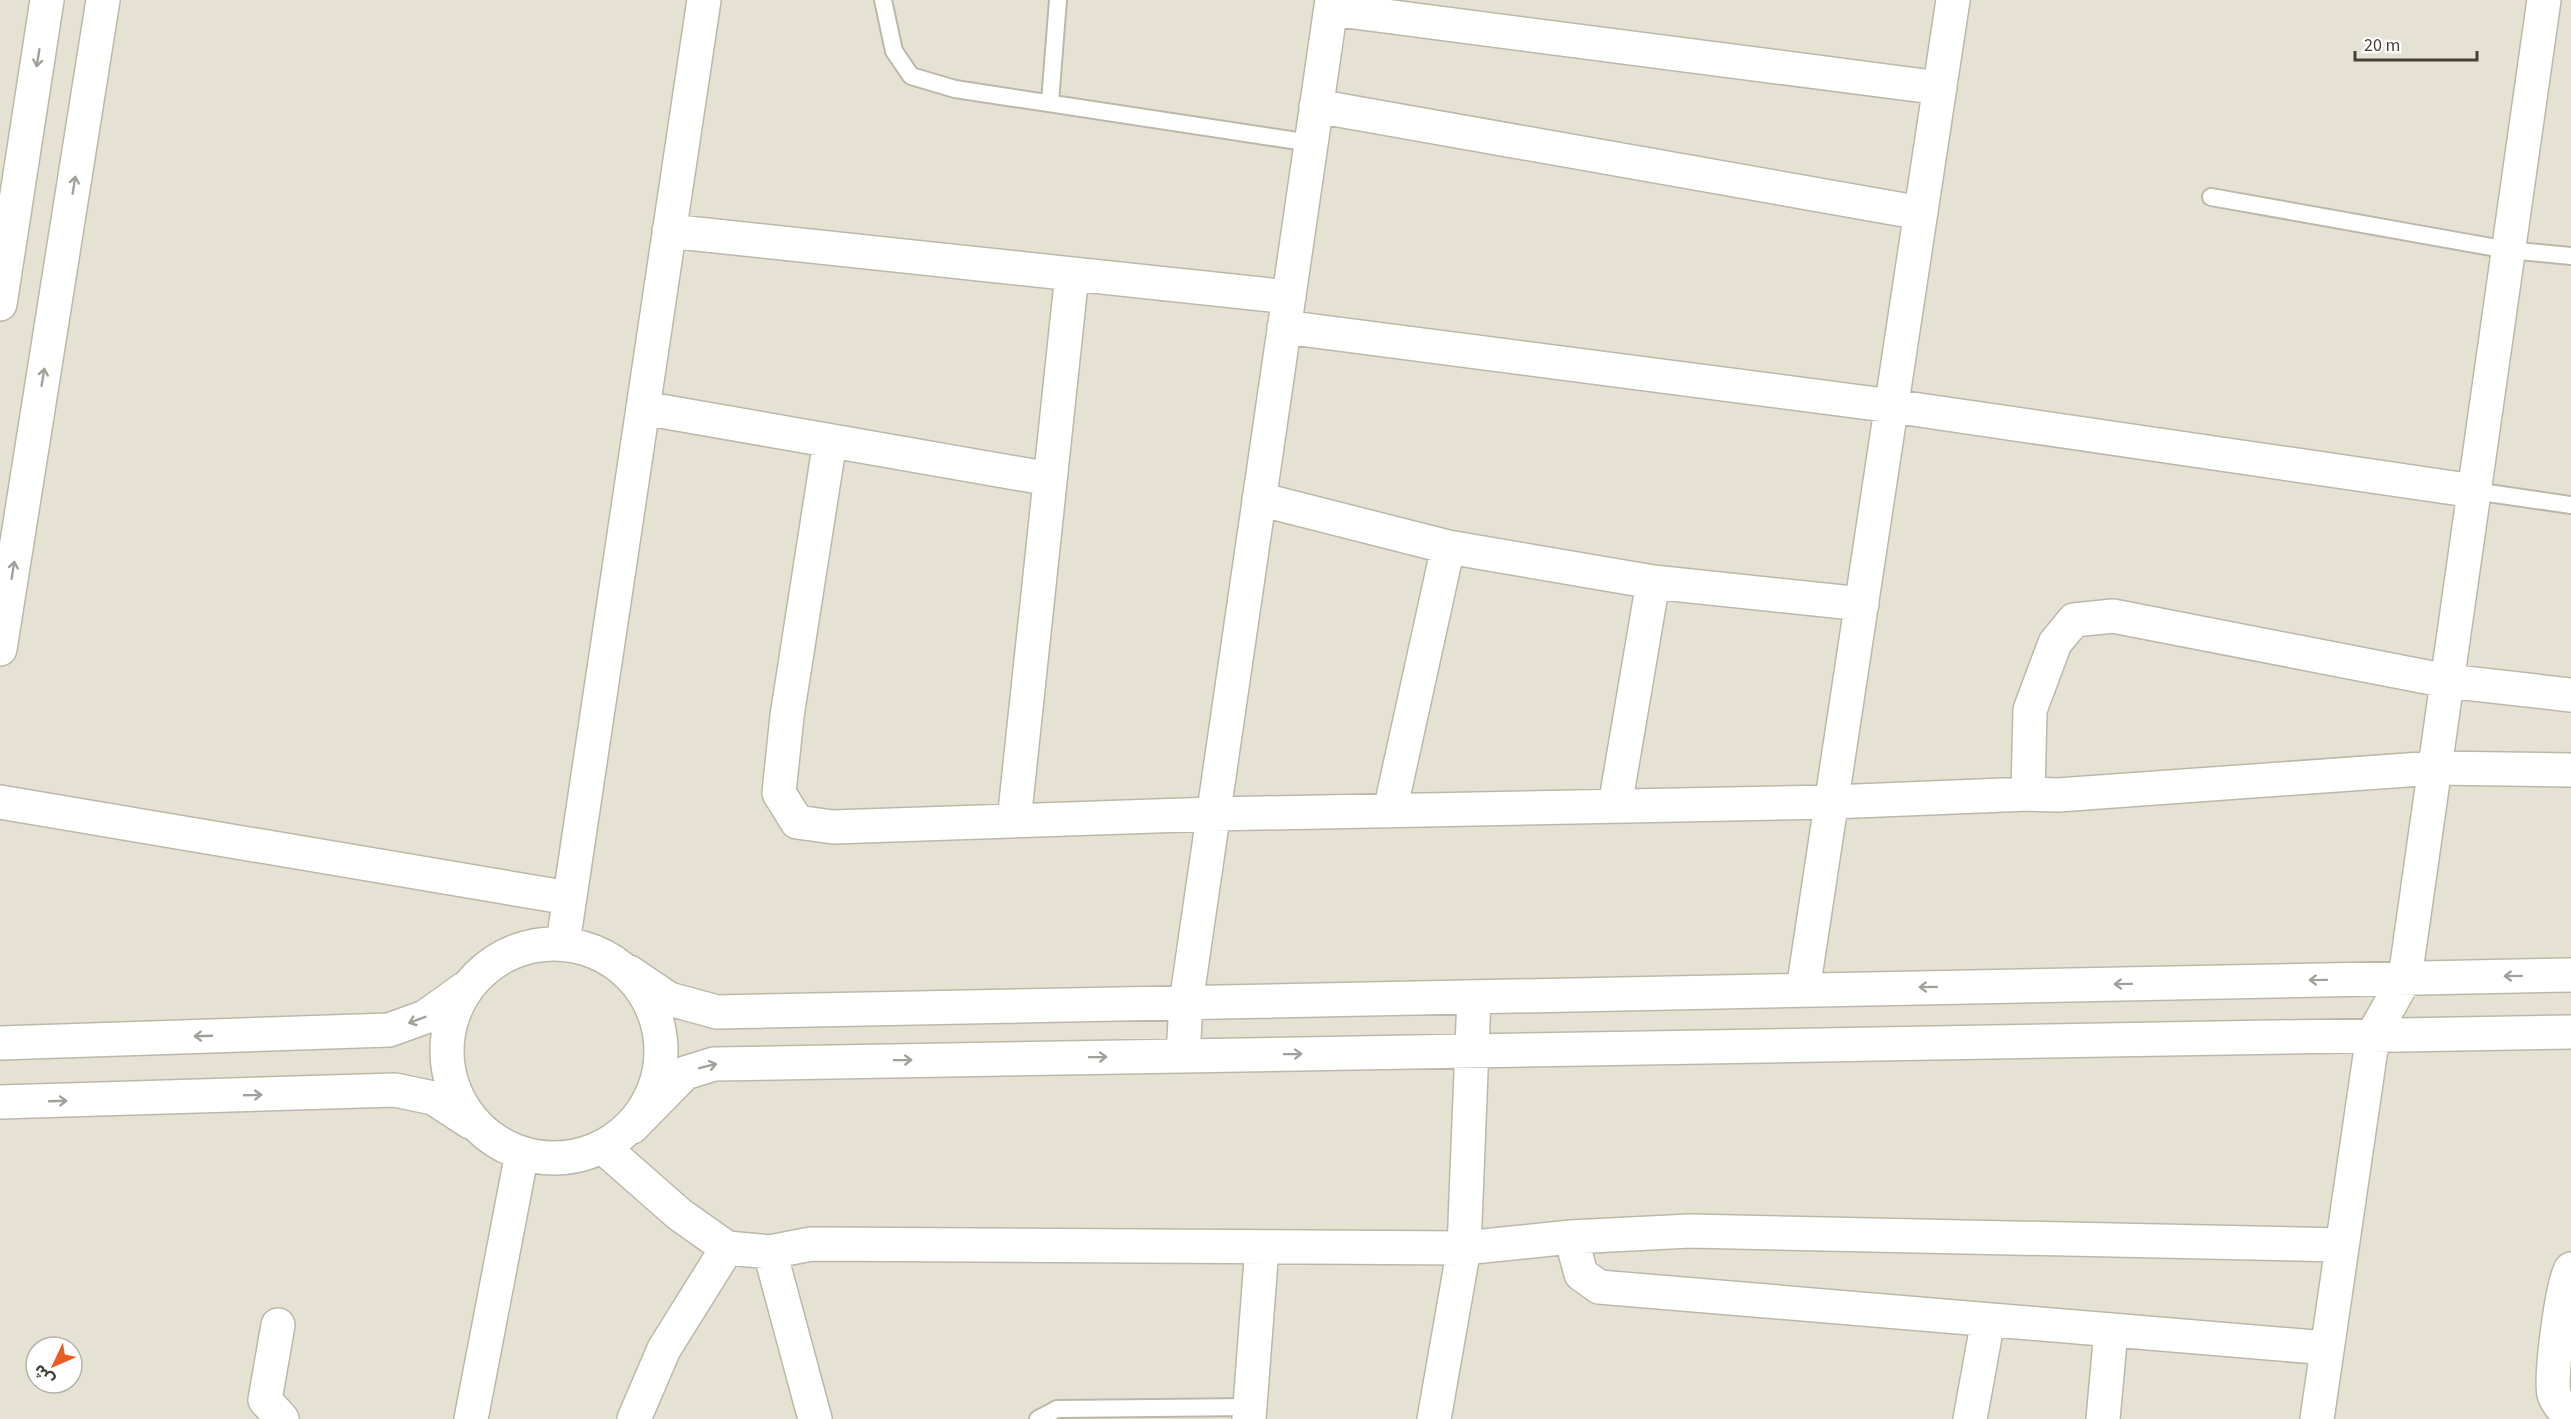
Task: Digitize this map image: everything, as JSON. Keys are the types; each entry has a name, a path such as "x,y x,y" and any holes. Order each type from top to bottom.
{"street":[{"path":"0,304 47,0"},
{"path":"0,649 103,0"},
{"path":"563,943 704,0"},
{"path":"1803,990 1953,0"},
{"path":"2317,1419 2373,1035 2405,978 2544,0"},
{"path":"1183,1056 1186,1003 1332,5 1940,87"},
{"path":"1316,106 1921,213"},
{"path":"669,231 1072,274 1286,312 1892,406 2474,492"},
{"path":"1014,821 1072,274"},
{"path":"643,408 1050,479"},
{"path":"830,441 787,716 779,793 797,822 833,827 1213,814 1832,802 2070,794 2435,768 2571,770"},
{"path":"1259,499 1448,547 1653,582 1862,604"},
{"path":"1390,811 1448,547"},
{"path":"1615,806 1653,582"},
{"path":"2028,794 2030,710 2055,643 2073,620 2113,616 2447,681 2571,695"},
{"path":"0,802 569,898"},
{"path":"0,1043 389,1030 425,1017 466,988 492,962 525,947 563,943 598,952 669,999 717,1012 2571,975"},
{"path":"629,972 650,999 662,1032 662,1067 632,1127"},
{"path":"466,988 450,1022 447,1059 456,1095 477,1126"},
{"path":"1434,1419 1464,1248 1474,1051 1474,997"},
{"path":"0,1102 395,1090 433,1098 477,1126 504,1147 537,1158 571,1159 604,1148 632,1127 685,1073 714,1064 2571,1032"},
{"path":"604,1148 679,1214 727,1248 770,1252 811,1244 1464,1248 1570,1238 1690,1232 2342,1245"},
{"path":"471,1419 522,1153"},
{"path":"1570,1238 1581,1274 1599,1287 2327,1348"},
{"path":"1249,1413 1262,1247"},
{"path":"634,1419 664,1349 727,1248"},
{"path":"770,1252 815,1419"},
{"path":"2571,1269 2563,1296 2553,1379 2554,1395 2562,1408 2571,1416"},
{"path":"1970,1419 1988,1320"},
{"path":"278,1325 265,1400 282,1419"},
{"path":"2103,1419 2111,1331"}],"lane":[{"path":"883,0 894,51 911,76 955,89 1311,143"},
{"path":"1050,102 1059,0"},
{"path":"2211,196 2508,250 2571,256"},
{"path":"2474,492 2571,504"},
{"path":"1038,1419 1058,1409 1249,1413"}],"shaded area":[{"path":"0,0 2571,0 2571,1419 0,1419"}]}
